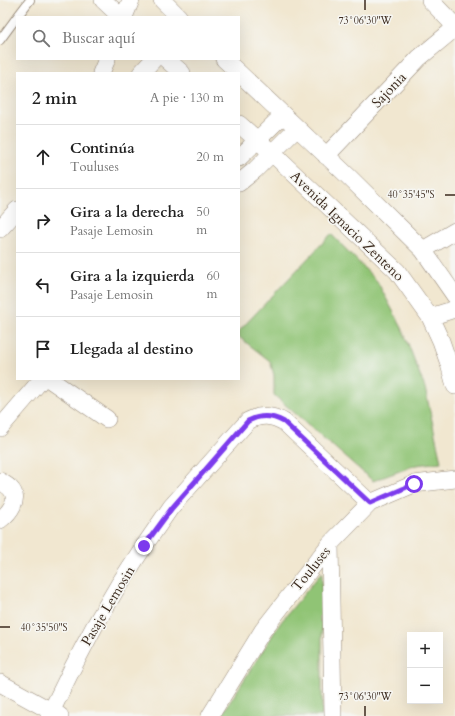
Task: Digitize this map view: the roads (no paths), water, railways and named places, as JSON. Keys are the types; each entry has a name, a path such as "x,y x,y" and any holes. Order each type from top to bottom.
{"street":[{"path":"103,0 120,16"},
{"path":"124,16 131,0"},
{"path":"162,0 179,16"},
{"path":"430,0 455,28"},
{"name":"Sajonia","path":"326,156 419,58 455,28"},
{"path":"101,72 107,60"},
{"path":"142,72 153,60"},
{"path":"167,60 181,72"},
{"path":"225,60 238,72"},
{"path":"240,74 423,250 455,296"},
{"path":"240,157 283,115"},
{"name":"Avenida Ignacio Zenteno","path":"240,125 272,153 397,271 430,318 441,340 455,386"},
{"path":"240,181 255,170 297,128"},
{"path":"0,229 16,211"},
{"path":"423,250 455,231"},
{"path":"430,318 455,309"},
{"path":"0,428 41,380"},
{"path":"50,380 107,419"},
{"name":"Pasaje Lemosin","path":"53,715 72,669 94,627 144,546 172,508 248,421 260,416 266,416 284,422 370,503"},
{"name":"Touluses","path":"210,716 263,630 330,544 370,503 414,484 455,479"},
{"path":"0,481 10,488 14,493 15,499 9,513 0,520"},
{"path":"330,544 333,716"},
{"path":"0,683 53,715"}],"lane":[{"path":"18,16 30,0"},
{"path":"0,40 16,18"}]}
